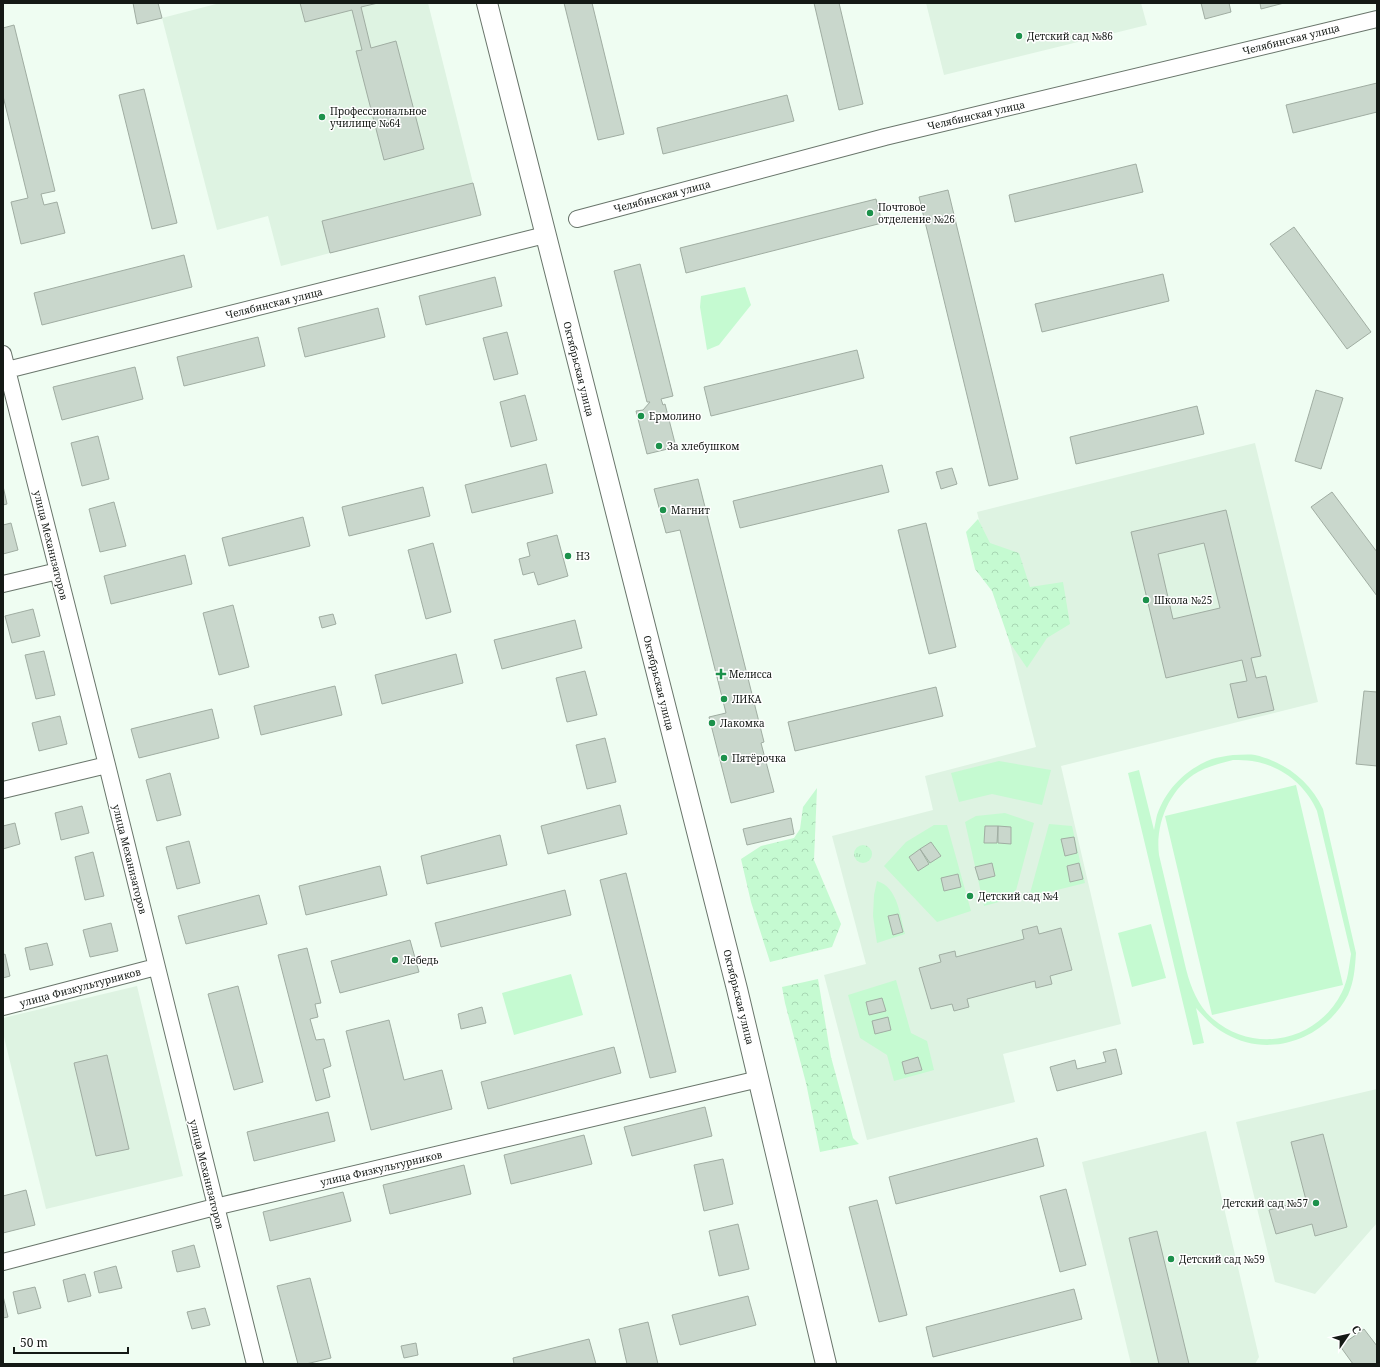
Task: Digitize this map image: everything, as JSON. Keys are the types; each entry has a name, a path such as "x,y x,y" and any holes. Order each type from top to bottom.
{"main road":[{"name":"Октябрьская улица","path":"487,3 759,1079 826,1364"}],"street":[{"name":"Челябинская улица","path":"576,219 885,137 1377,19"},
{"name":"Челябинская улица","path":"5,370 545,235"},
{"name":"улица Механизаторов","path":"3,354 5,370 107,765 255,1364"},
{"path":"3,584 58,571"},
{"path":"3,790 107,765"},
{"name":"улица Физкультурников","path":"3,1007 156,967"},
{"name":"улица Физкультурников","path":"3,1262 215,1207 759,1079"}],"shaded area":[{"name":"Профессиональное училище №64","path":"220,3 428,3 473,183 322,221 330,253 281,266 268,216 217,230 162,18"},
{"name":"Детский сад №86","path":"926,3 1141,3 1147,25 944,75"},
{"path":"1255,443 1318,702 1061,766 1121,1024 1003,1054 1015,1102 867,1140 824,975 866,964 832,836 933,810 925,776 1036,747 977,512"},
{"path":"137,986 183,1176 46,1209 3,1033 3,1018"},
{"name":"Детский сад №57","path":"1377,1089 1377,1223 1315,1294 1275,1282 1236,1122"},
{"name":"Детский сад №59","path":"1206,1131 1259,1357 1255,1364 1131,1364 1082,1162"}],"green space":[{"path":"745,287 751,305 719,345 707,350 700,307 701,296"},
{"path":"978,519 990,543 1019,553 1030,587 1063,582 1070,624 1047,638 1027,668 1010,643 992,591 975,569 966,532"},
{"path":"1230,755 1255,755 1276,762 1304,781 1318,799 1323,809 1356,953 1352,985 1348,995 1338,1010 1325,1023 1311,1033 1295,1040 1278,1044 1260,1045 1243,1041 1226,1034 1214,1026 1196,1008 1204,1043 1193,1045 1128,773 1139,770 1154,830 1157,815 1161,806 1178,781 1194,768 1203,763 1214,758","holes":["1233,760 1263,763 1273,767 1291,778 1299,785 1312,802 1317,811 1351,954 1346,983 1331,1009 1318,1022 1302,1032 1284,1037 1266,1039 1248,1037 1230,1030 1213,1019 1203,1008 1193,990 1188,976 1159,855 1159,831 1166,808 1172,797 1188,779 1198,772 1211,766"]},
{"path":"999,761 1051,770 1042,805 992,794 959,802 951,773"},
{"path":"1296,785 1343,985 1212,1015 1165,816"},
{"path":"817,788 814,860 841,924 832,947 770,962 751,902 741,859 761,846 794,838 800,829 803,807"},
{"path":"1005,813 1034,823 1014,898 984,906 965,822 976,816"},
{"path":"1049,824 1072,826 1085,883 1029,897"},
{"path":"934,825 947,825 971,911 937,922 884,866 906,842"},
{"path":"863,845 869,848 872,854 869,860 863,863 857,860 854,854 857,848"},
{"path":"877,881 890,889 894,896 905,934 877,943 873,916 874,895"},
{"path":"1151,924 1166,978 1132,987 1118,933"},
{"path":"571,974 583,1015 514,1035 502,993"},
{"path":"818,979 831,1057 853,1138 859,1144 820,1152 806,1083 782,987"},
{"path":"896,980 911,1033 927,1041 934,1070 894,1081 887,1055 860,1038 848,995"}],"building":[{"path":"133,3 158,3 162,18 137,24"},
{"path":"300,3 378,3 361,7 371,48 396,41 424,149 384,160 356,51 362,50 352,10 305,22"},
{"path":"564,3 592,3 624,134 598,140"},
{"path":"814,3 839,3 863,104 839,110"},
{"path":"1201,3 1229,3 1231,12 1205,19"},
{"path":"1260,3 1284,3 1261,9"},
{"path":"14,25 55,191 41,194 44,205 57,202 65,233 21,244 11,202 28,198 3,96 3,28"},
{"path":"1377,83 1377,112 1293,133 1286,105"},
{"path":"144,89 177,223 152,229 119,95"},
{"path":"787,95 794,121 663,154 657,128"},
{"path":"1136,164 1143,192 1015,222 1009,195"},
{"path":"473,183 481,215 330,253 322,221"},
{"path":"948,190 1018,479 989,486 919,197"},
{"path":"876,199 882,223 686,273 680,248"},
{"path":"1294,227 1371,332 1347,349 1270,244"},
{"path":"184,255 192,287 42,325 34,293"},
{"path":"640,264 673,396 661,399 663,405 665,404 676,447 647,454 636,411 643,410 650,402 647,402 614,271"},
{"path":"1163,274 1169,301 1042,332 1035,304"},
{"path":"495,277 502,306 426,325 419,296"},
{"path":"378,308 385,337 305,357 298,328"},
{"path":"507,332 518,374 494,380 483,338"},
{"path":"258,337 265,366 184,386 177,357"},
{"path":"857,350 864,378 711,416 704,387"},
{"path":"135,367 143,399 62,420 53,387"},
{"path":"1316,390 1343,398 1321,469 1295,461"},
{"path":"525,395 537,440 511,447 500,402"},
{"path":"1197,406 1204,434 1076,464 1070,437"},
{"path":"98,436 109,479 82,486 71,443"},
{"path":"546,464 553,493 472,513 465,485"},
{"path":"882,465 889,492 740,528 733,501"},
{"path":"952,468 957,484 941,489 936,472"},
{"path":"698,479 764,742 761,743 774,792 731,803 709,717 726,713 680,530 666,533 654,489"},
{"path":"3,486 7,504 3,505"},
{"path":"423,487 430,516 349,536 342,507"},
{"path":"1332,492 1377,552 1377,596 1311,507"},
{"path":"114,502 126,546 100,552 89,509"},
{"path":"1226,510 1261,656 1251,658 1256,678 1266,676 1274,710 1238,718 1230,684 1247,681 1242,660 1166,678 1131,532","holes":["1204,543 1220,608 1173,619 1158,554"]},
{"path":"303,517 310,546 229,566 222,538"},
{"path":"11,523 18,550 3,554 3,525"},
{"path":"926,523 956,647 929,654 898,530"},
{"path":"557,535 568,576 538,585 534,572 523,575 519,559 530,556 527,543"},
{"path":"433,543 451,612 426,619 408,550"},
{"path":"185,555 192,584 111,604 104,576"},
{"path":"233,605 249,667 219,675 203,613"},
{"path":"33,609 40,636 12,643 5,616"},
{"path":"333,614 336,624 322,628 319,617"},
{"path":"575,620 582,648 502,669 494,640"},
{"path":"44,651 55,695 36,699 25,655"},
{"path":"456,654 463,683 382,704 375,675"},
{"path":"585,671 597,715 567,722 556,678"},
{"path":"335,686 342,715 261,735 254,706"},
{"path":"936,687 943,716 795,751 788,722"},
{"path":"1364,691 1377,692 1377,766 1356,764"},
{"path":"212,709 219,738 139,758 131,729"},
{"path":"60,716 67,744 39,751 32,723"},
{"path":"605,738 616,782 587,789 576,745"},
{"path":"170,773 181,815 157,821 146,780"},
{"path":"620,805 627,834 548,854 541,826"},
{"path":"82,806 89,833 61,840 55,813"},
{"path":"791,818 794,834 747,845 743,829"},
{"path":"15,823 20,844 3,849 3,826"},
{"path":"985,826 998,826 997,843 984,843"},
{"path":"998,826 1011,827 1011,844 998,843"},
{"path":"500,835 507,865 427,884 421,856"},
{"path":"1074,837 1077,853 1065,856 1061,839"},
{"path":"189,841 200,883 177,889 166,847"},
{"path":"931,842 941,856 930,863 920,849"},
{"path":"920,849 929,864 918,871 909,857"},
{"path":"93,852 104,896 85,900 75,857"},
{"path":"992,863 995,876 979,880 975,867"},
{"path":"1079,863 1083,879 1070,882 1067,866"},
{"path":"380,866 387,895 306,915 299,886"},
{"path":"626,873 676,1072 650,1078 600,880"},
{"path":"958,874 961,887 944,891 941,878"},
{"path":"565,890 571,915 441,947 435,923"},
{"path":"259,895 267,924 186,944 178,916"},
{"path":"898,914 903,932 893,935 888,916"},
{"path":"111,923 118,951 90,957 83,930"},
{"path":"1037,926 1039,934 1061,928 1072,970 1050,976 1052,984 1036,988 1035,981 967,999 969,1007 954,1011 952,1004 931,1009 919,968 941,962 939,955 955,951 956,957 1024,939 1022,930"},
{"path":"410,940 419,972 340,993 331,961"},
{"path":"47,943 53,965 30,970 25,948"},
{"path":"307,948 321,1003 315,1004 318,1017 310,1019 316,1040 324,1039 331,1066 323,1069 330,1097 316,1101 278,955"},
{"path":"5,954 10,976 3,978 3,955"},
{"path":"238,986 263,1082 234,1090 208,994"},
{"path":"882,998 886,1011 869,1015 866,1002"},
{"path":"482,1007 486,1023 461,1029 458,1014"},
{"path":"888,1017 891,1030 875,1034 872,1021"},
{"path":"389,1020 404,1080 442,1070 452,1109 371,1130 346,1031"},
{"path":"614,1047 621,1073 488,1109 481,1082"},
{"path":"1116,1049 1122,1074 1057,1091 1050,1067 1075,1060 1077,1069 1106,1062 1103,1052"},
{"path":"107,1055 129,1149 96,1156 74,1063"},
{"path":"918,1057 922,1070 905,1074 902,1062"},
{"path":"705,1107 712,1136 632,1156 624,1127"},
{"path":"328,1112 335,1141 254,1161 247,1132"},
{"path":"1323,1134 1347,1227 1315,1236 1312,1224 1276,1234 1269,1210 1306,1200 1291,1142"},
{"path":"584,1135 592,1164 511,1184 504,1155"},
{"path":"1037,1138 1044,1166 896,1204 889,1177"},
{"path":"723,1159 733,1204 704,1211 694,1165"},
{"path":"464,1165 471,1194 390,1214 383,1185"},
{"path":"1066,1189 1086,1265 1060,1272 1040,1196"},
{"path":"26,1190 35,1225 3,1233 3,1196"},
{"path":"343,1192 351,1221 270,1241 263,1212"},
{"path":"877,1200 907,1315 879,1322 849,1207"},
{"path":"738,1224 749,1269 719,1276 709,1231"},
{"path":"1157,1231 1189,1364 1159,1364 1129,1238"},
{"path":"194,1245 200,1267 177,1272 172,1251"},
{"path":"116,1266 122,1288 99,1293 94,1272"},
{"path":"85,1274 91,1296 68,1302 63,1280"},
{"path":"310,1278 331,1358 306,1364 298,1364 277,1286"},
{"path":"35,1287 41,1308 18,1314 13,1292"},
{"path":"1074,1289 1082,1319 933,1357 926,1327"},
{"path":"3,1296 8,1317 3,1318"},
{"path":"748,1296 756,1325 680,1345 672,1315"},
{"path":"205,1308 210,1325 192,1329 187,1312"},
{"path":"648,1322 658,1364 627,1364 619,1329"},
{"path":"1364,1329 1377,1346 1377,1364 1353,1364 1340,1346"},
{"path":"589,1339 596,1364 514,1364 513,1358"},
{"path":"416,1343 418,1355 404,1358 401,1346"}],"place":[{"name":"Детский сад №86","path":"1019,36"},
{"name":"Профессиональное училище №64","path":"322,117"},
{"name":"Почтовое отделение №26","path":"870,213"},
{"name":"Ермолино","path":"641,416"},
{"name":"За хлебушком","path":"659,446"},
{"name":"Магнит","path":"663,510"},
{"name":"НЗ","path":"568,556"},
{"name":"Школа №25","path":"1146,600"},
{"name":"Мелисса","path":"721,674"},
{"name":"ЛИКА","path":"724,699"},
{"name":"Лакомка","path":"712,723"},
{"name":"Пятёрочка","path":"724,758"},
{"name":"Детский сад №4","path":"970,896"},
{"name":"Лебедь","path":"395,960"},
{"name":"Детский сад №57","path":"1316,1203"},
{"name":"Детский сад №59","path":"1171,1259"}]}
